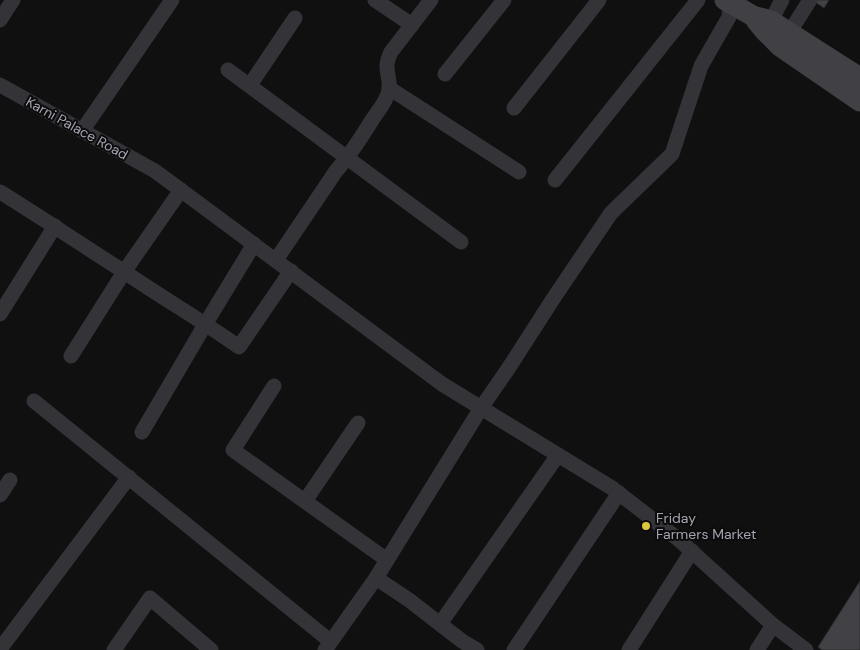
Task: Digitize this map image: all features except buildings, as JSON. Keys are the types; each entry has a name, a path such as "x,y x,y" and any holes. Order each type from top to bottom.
{"street":[{"path":"0,20 13,0"},
{"path":"82,131 172,0"},
{"path":"375,0 412,25"},
{"path":"276,260 336,171 348,158 385,101 390,88 386,64 388,58 431,0"},
{"path":"445,74 504,0"},
{"path":"514,108 599,0"},
{"path":"555,180 698,0"},
{"path":"772,30 782,0"},
{"path":"772,30 810,0"},
{"path":"727,2 772,30 860,78"},
{"path":"34,400 129,477 328,645 376,578 481,408 611,212 672,154 701,66 729,17 727,2"},
{"path":"250,85 295,18"},
{"path":"772,30 860,100"},
{"path":"228,70 461,242"},
{"name":"Karni Palace Road","path":"0,85 155,171 442,384 619,493 678,539 773,625 806,650"},
{"path":"390,88 519,172"},
{"path":"71,356 124,272 180,190"},
{"path":"0,192 239,347 290,271"},
{"path":"0,314 55,226"},
{"path":"142,432 254,244"},
{"path":"274,386 233,450 387,560"},
{"path":"304,501 358,423"},
{"path":"440,624 558,455"},
{"path":"0,650 129,477"},
{"path":"0,495 10,480"},
{"path":"514,650 619,493"},
{"path":"629,650 692,551"},
{"path":"376,578 477,650"},
{"path":"114,650 150,598 212,650"},
{"path":"757,650 773,625"}],"place":[{"name":"Friday Farmers Market","path":"646,526"}]}
